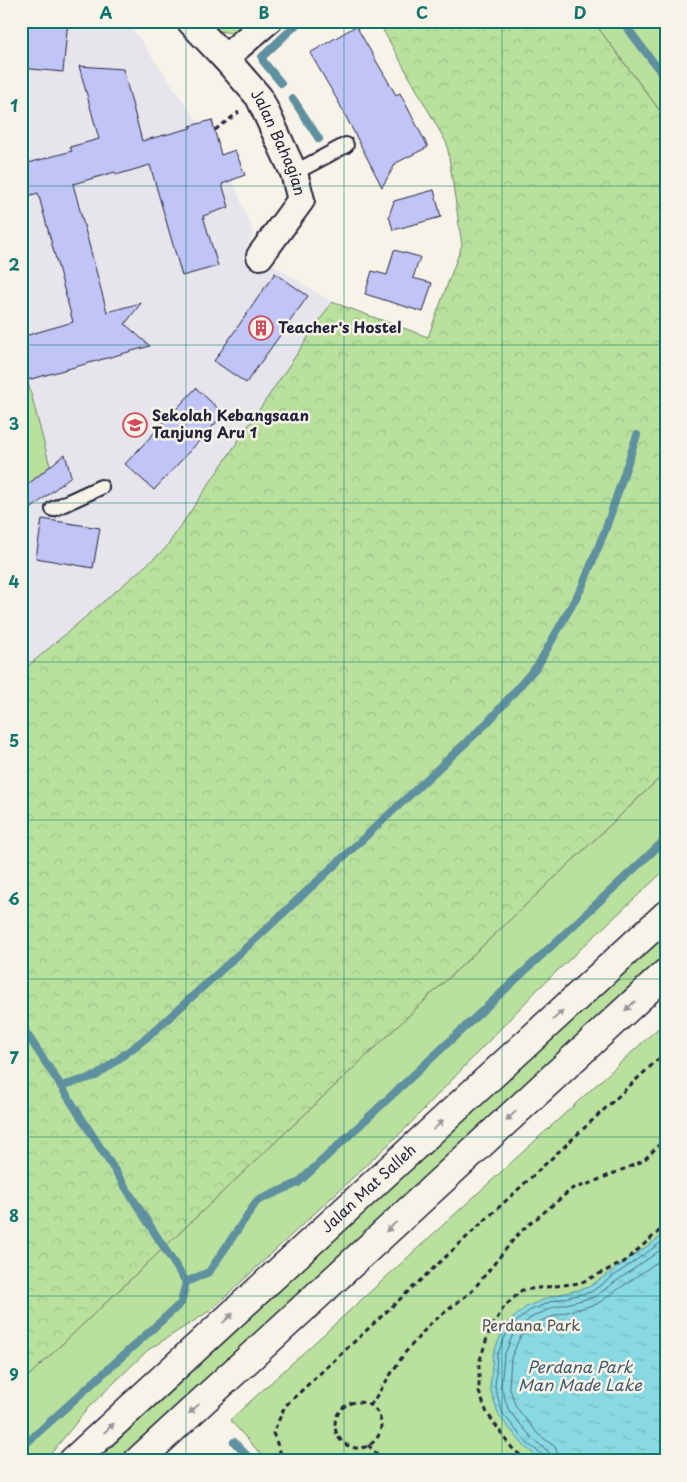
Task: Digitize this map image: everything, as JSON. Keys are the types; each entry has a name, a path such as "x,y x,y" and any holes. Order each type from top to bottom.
{"main road":[{"name":"Jalan Mat Salleh","path":"73,1461 666,915"},
{"path":"138,1461 666,973"}],"street":[{"name":"Jalan Bahagian","path":"190,21 259,97 294,173 302,200 260,256"},
{"path":"225,58 268,21"}],"lane":[{"path":"294,173 346,145"},
{"path":"53,509 101,486"}],"path":[{"path":"287,1461 281,1454 273,1433 285,1406 666,1052"},
{"path":"370,1406 404,1354 430,1324 472,1291 519,1233 574,1188 586,1185 644,1161 666,1138"},
{"path":"527,1461 512,1448 487,1413 479,1392 479,1363 489,1332 504,1307 522,1290 580,1283 624,1262 666,1225"},
{"path":"352,1403 364,1403 374,1408 381,1419 381,1431 375,1441 368,1445 364,1448 352,1448 342,1442 335,1432 335,1420 341,1409 352,1403"},
{"path":"368,1445 384,1461"}],"shaded area":[{"name":"Sekolah Kebangsaan Tanjung Aru 1","path":"21,21 127,21 223,157 254,234 246,248 332,302 165,549 21,672"}],"green space":[{"path":"205,21 256,21 247,29 231,33 215,30"},
{"path":"378,21 593,21 666,119 666,772 21,1383 21,672 165,549 332,302 428,337 462,245 447,144"},
{"path":"593,21 650,21 666,42 666,119"},
{"path":"21,356 50,466 21,490"},
{"path":"666,772 666,869 539,988 406,1128 211,1310 148,1350 88,1408 45,1461 21,1461 21,1383"},
{"path":"666,934 666,955 119,1461 96,1461"},
{"name":"Perdana Park","path":"666,1021 666,1461 267,1461 230,1420"}],"water":[{"name":"Perdana Park Man Made Lake","path":"666,1233 666,1461 542,1461 525,1447 499,1416 490,1388 493,1354 505,1325 526,1307 550,1297 589,1287"}],"building":[{"path":"21,21 68,21 63,72 21,68"},
{"path":"356,26 396,95 400,93 428,147 396,163 382,187 339,103 310,53"},
{"path":"79,66 123,69 142,141 191,128 190,126 212,120 221,155 235,150 245,175 222,184 229,207 203,216 218,266 182,276 150,165 116,175 115,172 73,184 107,312 141,303 125,324 150,346 28,380 21,356 21,337 73,322 38,193 21,198 21,165 72,151 70,147 99,139"},
{"path":"434,190 441,217 393,230 389,216 394,201"},
{"path":"394,250 420,257 413,278 432,283 423,312 365,294 372,271 387,275"},
{"name":"Teacher's Hostel","path":"275,273 308,296 246,383 214,361"},
{"path":"196,388 224,414 154,490 125,464"},
{"path":"65,454 71,476 21,517 21,490"},
{"path":"42,519 100,528 93,568 36,558"}],"waterway":[{"path":"281,83 263,61 262,57 300,21"},
{"path":"622,21 666,79"},
{"path":"293,99 319,139"},
{"path":"21,1025 61,1086 96,1076 150,1035 488,722 538,665 582,587 606,528 637,435"},
{"path":"186,1282 209,1272 257,1201 298,1183 666,839"},
{"path":"21,1448 181,1303 186,1282 61,1086"},
{"path":"234,1442 252,1461"}],"place":[{"name":"Teacher's Hostel","path":"261,328"},
{"name":"Sekolah Kebangsaan Tanjung Aru 1","path":"135,425"}]}
